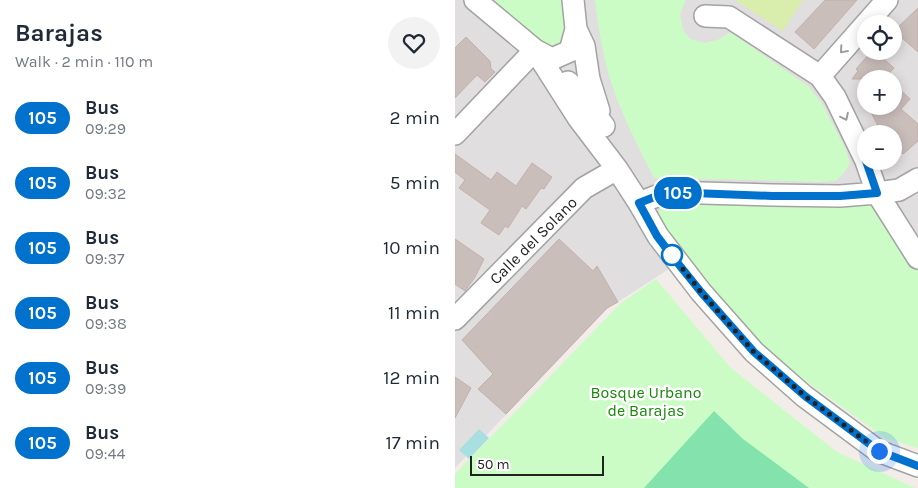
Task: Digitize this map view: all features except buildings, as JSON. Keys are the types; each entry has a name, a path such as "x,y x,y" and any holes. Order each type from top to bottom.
{"street":[{"path":"475,0 535,50 576,90 604,126"},
{"path":"573,0 576,29 584,46 589,79 617,169"},
{"path":"820,76 887,0"},
{"path":"705,16 729,17 820,76 835,97 857,142"},
{"path":"576,29 570,50 579,119"},
{"path":"535,50 552,59 570,50"},
{"path":"535,50 579,119 617,169 657,236 701,292 754,352 805,396 879,451 918,466"},
{"path":"455,134 535,50"},
{"name":"Calle del Solano","path":"455,319 584,188 617,169"},
{"path":"869,170 877,193 918,258"},
{"path":"639,203 667,192 772,196 830,196 877,193 899,190 918,179"}],"shaded area":[{"path":"455,0 918,0 918,448 689,256 607,309 455,468"}],"green space":[{"path":"489,0 563,0 567,35 562,48 548,49"},
{"path":"595,0 686,0 680,14 683,30 690,39 706,43 720,39 730,32 808,86 821,102 846,150 850,163 844,173 836,181 819,182 654,178 614,92 605,60"},
{"path":"735,0 803,0 783,31"},
{"path":"877,193 918,253 918,448 885,438 756,345 683,260 657,217 663,201"},
{"name":"Bosque Urbano de Barajas","path":"656,279 730,367 837,452 915,488 455,488 455,474 620,304"},
{"path":"714,411 743,439 809,488 644,488"}],"water":[{"path":"479,429 489,438 469,459 459,450"}],"bus line":[{"name":"105","path":"869,170 877,193 840,196 772,196 667,192 639,203 657,236 672,256 754,352 805,396 879,451 918,466"}],"route":[{"path":"672,255 701,292 754,352 805,396 879,451"}]}
